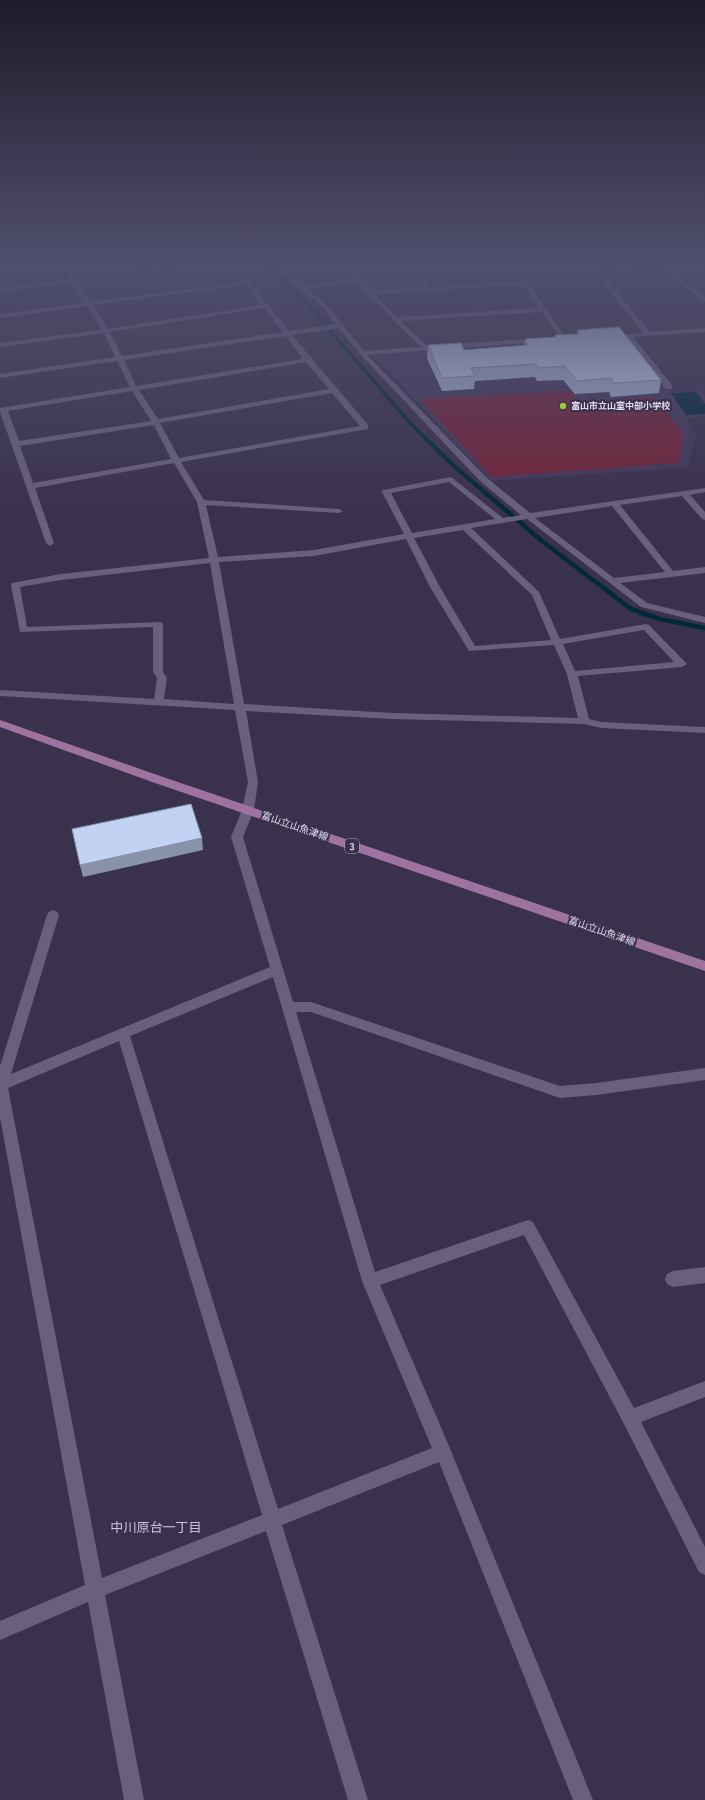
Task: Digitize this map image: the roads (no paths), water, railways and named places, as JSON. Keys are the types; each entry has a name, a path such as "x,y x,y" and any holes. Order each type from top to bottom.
{"main road":[{"name":"富山立山魚津線","path":"0,724 705,966"}],"street":[{"path":"114,347 134,388 156,422 201,502 214,560 253,782 248,810 237,837 370,1281 443,1452 583,1800"},
{"path":"0,376 197,347"},
{"path":"31,486 365,427 297,347"},
{"path":"357,347 483,480 526,516 644,605 705,620"},
{"path":"362,353 453,347"},
{"path":"637,347 669,387"},
{"path":"50,543 16,444 2,410 308,360"},
{"path":"16,444 156,422 334,390"},
{"path":"503,520 451,479 386,492 436,587 472,649 557,642 646,627 682,664 572,674"},
{"path":"159,703 162,678 158,672 158,624 23,630 15,585 61,577 214,560 314,553 526,516 705,490"},
{"path":"684,494 705,517"},
{"path":"201,502 340,511"},
{"path":"615,504 671,574"},
{"path":"464,526 536,594 572,674 584,721"},
{"path":"614,581 705,570"},
{"path":"0,693 392,716 584,721 601,725 705,730"},
{"path":"53,915 1,1085 134,1800"},
{"path":"1,1085 276,970"},
{"path":"287,1007 311,1008 318,1010 560,1092 596,1089 705,1074"},
{"path":"123,1034 358,1800"},
{"path":"370,1281 528,1227 630,1418 705,1566"},
{"path":"674,1280 705,1275"},
{"path":"630,1418 705,1389"},
{"path":"0,1631 95,1590 443,1452"}],"water":[{"path":"696,392 705,404 705,414 686,415 671,393"}],"waterway":[{"path":"345,347 410,423 425,438"},
{"path":"425,438 454,466 542,541 631,609 660,619 705,628"}],"place":[{"name":"富山市立山室中部小学校","path":"563,406"}],"district":[{"name":"中川原台一丁目","path":"156,1527"}]}
